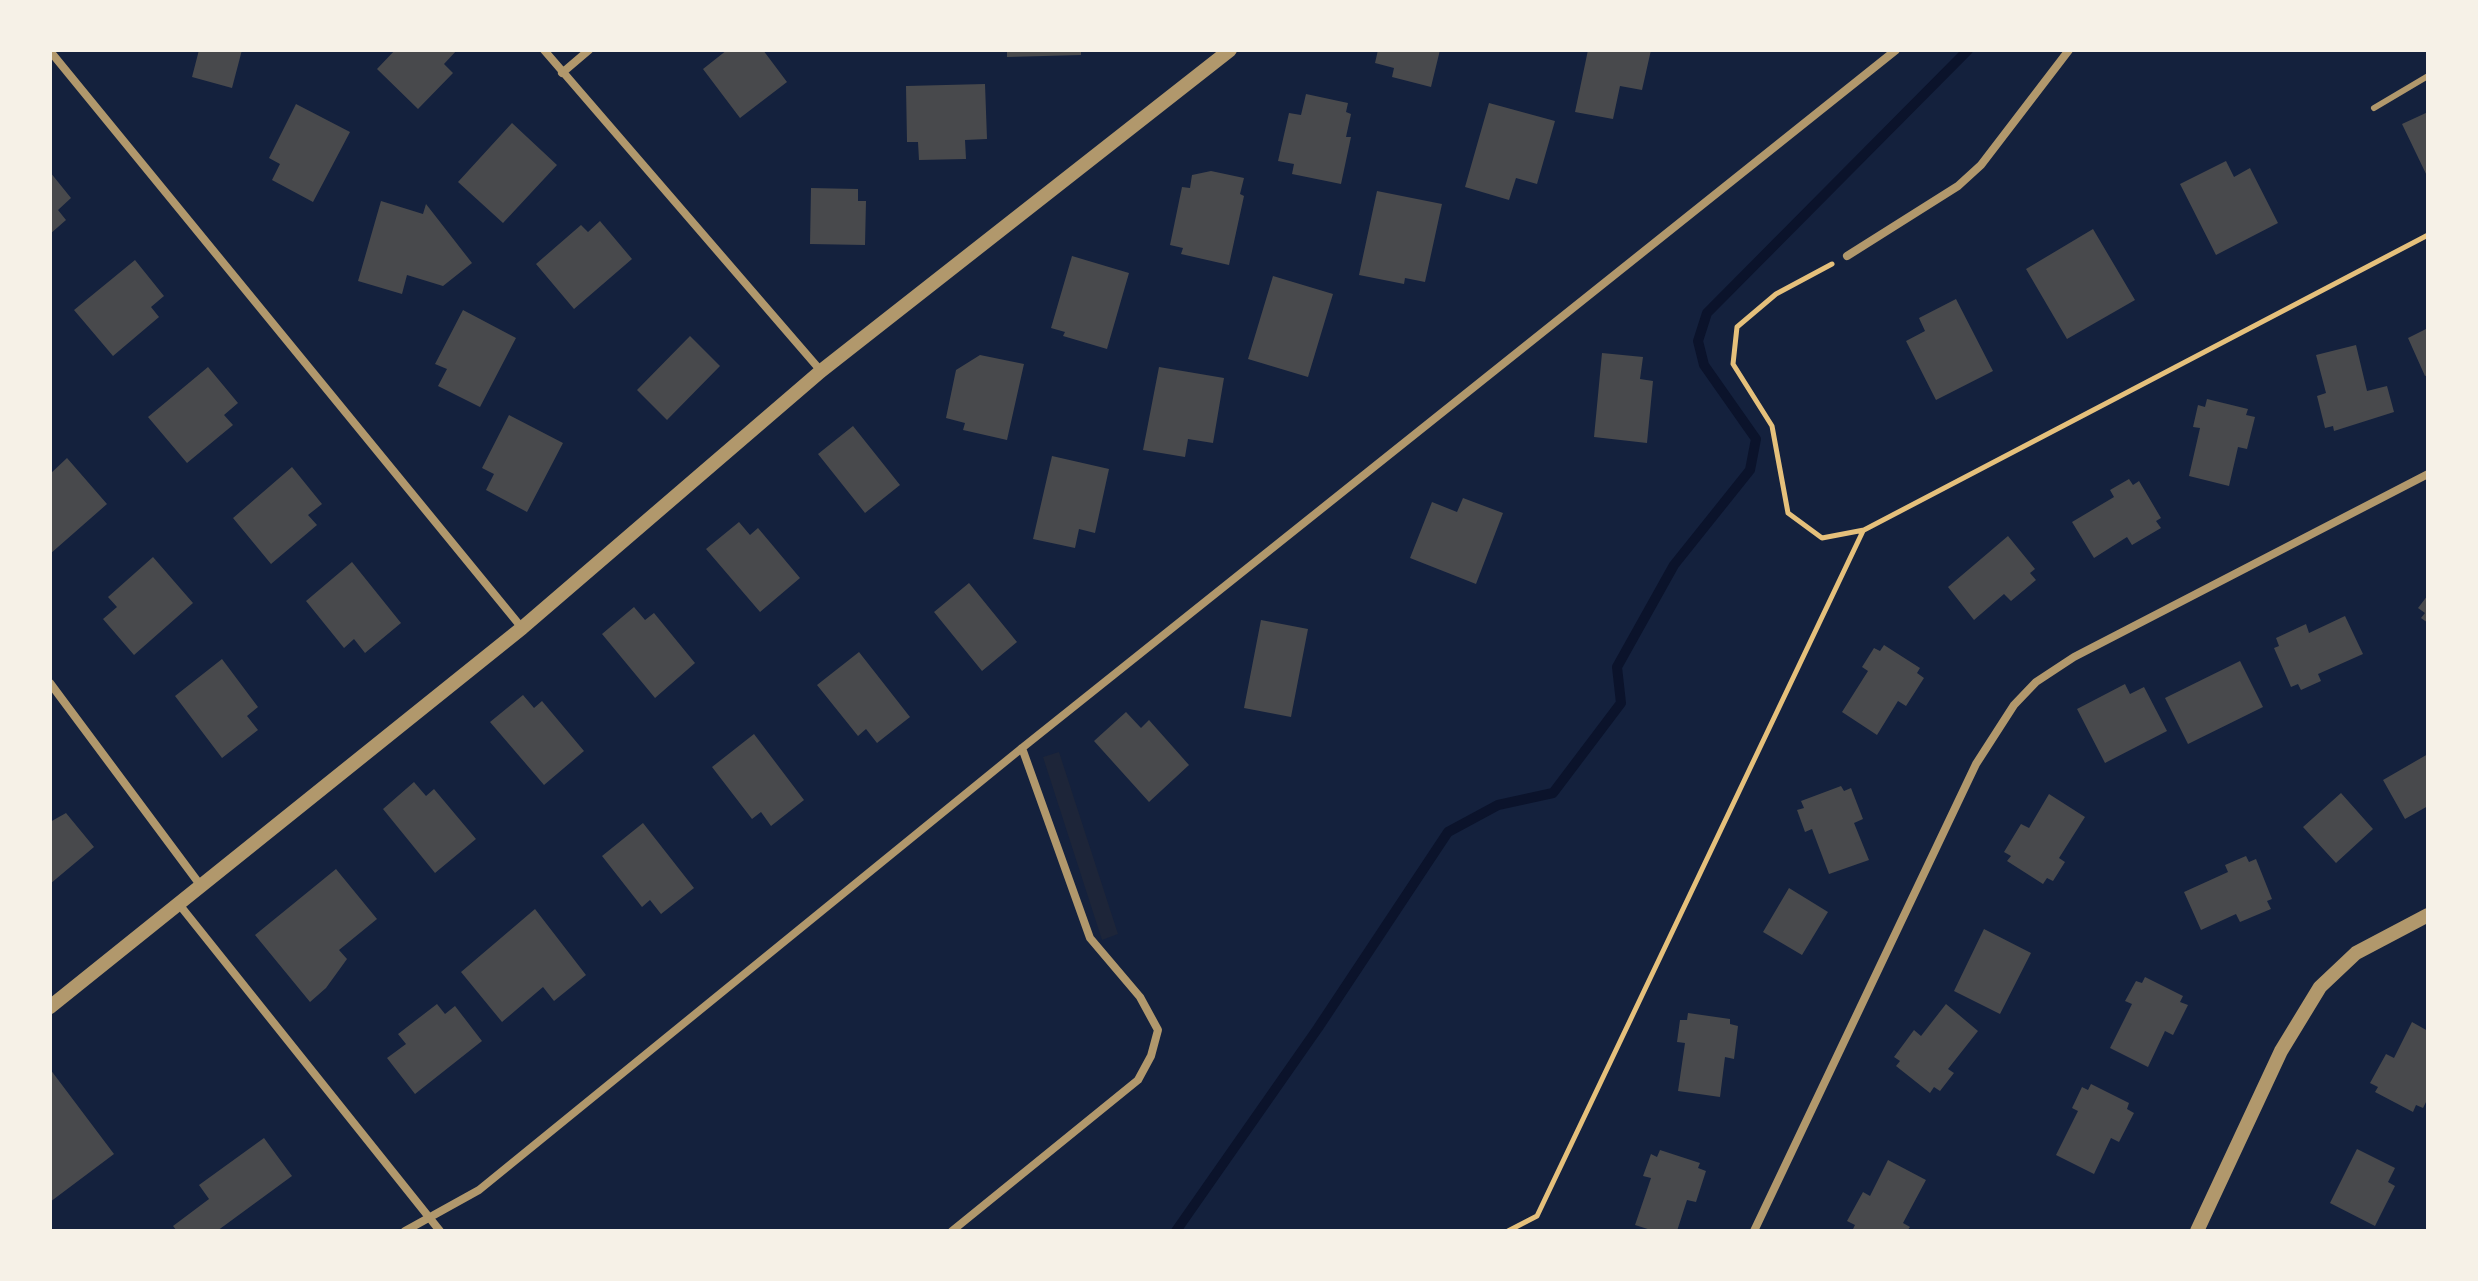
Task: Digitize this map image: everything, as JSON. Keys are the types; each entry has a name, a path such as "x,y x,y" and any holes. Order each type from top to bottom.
{"street":[{"path":"544,50 821,371"},
{"path":"562,73 589,50"},
{"path":"50,1007 522,628 821,371 1230,50"},
{"path":"405,1231 479,1190 1022,748 1896,50"},
{"path":"1847,256 1958,186 1981,165 2069,50"},
{"path":"50,51 522,628"},
{"path":"1754,1231 1976,764 2014,705 2036,682 2074,657 2428,474"},
{"path":"50,683 201,886"},
{"path":"952,1231 1138,1080 1151,1056 1158,1030 1140,997 1090,938 1022,748"},
{"path":"178,903 440,1231"},
{"path":"2197,1231 2281,1051 2320,987 2356,953 2428,915"}],"lane":[{"path":"2374,108 2428,76"}],"path":[{"path":"1847,256 1776,294 1737,327 1733,364 1772,426 1788,513 1822,538 1864,530 2428,235"},
{"path":"1508,1231 1537,1216 1864,530"}],"shaded area":[{"path":"1059,752 1118,934 1102,940 1043,757"}],"building":[{"path":"199,50 242,50 232,88 192,77"},
{"path":"395,50 457,50 444,64 453,73 418,109 377,69"},
{"path":"727,50 763,50 787,82 740,118 703,69"},
{"path":"1007,50 1081,50 1081,55 1007,57"},
{"path":"1378,50 1440,50 1431,87 1392,77 1394,68 1375,63"},
{"path":"1588,50 1651,50 1642,90 1620,86 1613,119 1575,112"},
{"path":"985,84 987,139 965,140 966,159 919,160 918,142 907,142 906,86"},
{"path":"1306,94 1348,103 1346,112 1351,114 1346,137 1351,137 1341,184 1292,174 1294,164 1278,161 1289,113 1301,115"},
{"path":"1489,103 1555,121 1537,184 1516,178 1509,200 1465,187"},
{"path":"296,104 350,132 313,202 272,180 280,164 269,158"},
{"path":"2428,112 2428,178 2402,124"},
{"path":"512,123 557,165 503,223 458,182"},
{"path":"2226,161 2234,177 2250,168 2278,223 2216,255 2180,184"},
{"path":"1211,171 1244,178 1240,194 1244,196 1229,265 1181,254 1183,248 1170,245 1182,187 1190,188 1192,175"},
{"path":"50,172 71,198 58,210 66,220 50,234"},
{"path":"811,188 858,189 858,201 866,201 865,245 810,244"},
{"path":"1377,191 1442,204 1425,282 1405,278 1404,284 1359,275"},
{"path":"381,201 423,214 426,204 472,263 443,286 407,275 402,294 358,281"},
{"path":"600,221 632,259 574,309 536,264 581,225 588,232"},
{"path":"2093,229 2135,300 2067,339 2026,269"},
{"path":"1072,256 1129,273 1107,349 1063,336 1065,332 1051,328"},
{"path":"135,260 164,296 151,307 159,317 113,356 74,310"},
{"path":"1273,276 1333,294 1308,377 1248,359"},
{"path":"1956,299 1993,371 1936,400 1906,341 1925,331 1919,318"},
{"path":"463,310 516,338 480,407 438,386 447,369 435,364"},
{"path":"2428,328 2428,375 2425,376 2408,338"},
{"path":"690,336 720,366 667,420 637,390"},
{"path":"2356,345 2367,391 2387,386 2394,412 2334,431 2333,426 2325,428 2317,396 2326,393 2316,355"},
{"path":"1602,353 1643,357 1640,379 1653,381 1647,443 1594,437"},
{"path":"980,355 1024,364 1007,440 963,430 965,423 946,418 956,370"},
{"path":"208,367 238,403 224,415 233,425 187,463 148,417"},
{"path":"1159,367 1224,378 1213,443 1188,439 1185,457 1143,450"},
{"path":"2207,399 2248,409 2246,415 2255,417 2247,449 2238,447 2229,486 2189,476 2200,428 2193,427 2198,405 2205,407"},
{"path":"509,415 563,443 527,512 486,490 494,474 482,468"},
{"path":"853,426 900,485 865,513 818,454"},
{"path":"1052,456 1109,469 1095,533 1079,529 1075,548 1033,539"},
{"path":"67,458 107,504 50,554 50,474"},
{"path":"292,467 322,504 308,515 317,525 271,564 233,518"},
{"path":"2129,479 2133,485 2139,481 2161,518 2156,521 2161,528 2132,545 2127,537 2094,558 2072,522 2114,497 2110,490"},
{"path":"1463,498 1503,513 1476,584 1410,558 1432,502 1457,512"},
{"path":"739,522 750,535 758,528 800,578 760,612 706,549"},
{"path":"2008,536 2035,569 2030,573 2036,580 2011,601 2004,594 1974,620 1948,587"},
{"path":"153,557 193,603 134,655 103,619 117,607 108,597"},
{"path":"352,562 401,623 365,653 354,639 344,648 306,601"},
{"path":"969,583 1017,642 982,671 934,612"},
{"path":"2428,595 2428,623 2421,618 2425,613 2418,608"},
{"path":"634,607 645,620 654,613 695,663 655,698 602,634"},
{"path":"2345,616 2363,654 2318,674 2321,681 2301,690 2298,684 2291,687 2274,648 2279,646 2276,638 2306,624 2309,633"},
{"path":"1261,620 1308,629 1291,717 1244,708"},
{"path":"1884,645 1920,668 1917,673 1924,678 1906,706 1898,701 1877,735 1842,712 1868,671 1862,667 1874,648 1880,651"},
{"path":"859,652 910,717 877,743 866,729 858,736 817,685"},
{"path":"222,659 258,707 247,716 258,730 222,758 175,696"},
{"path":"2240,661 2263,707 2188,744 2165,698"},
{"path":"2125,684 2130,694 2144,687 2167,731 2105,763 2077,709"},
{"path":"523,695 534,708 542,701 584,751 544,785 490,722"},
{"path":"1126,712 1141,728 1149,720 1189,765 1149,802 1094,741"},
{"path":"754,734 804,800 771,826 761,812 752,819 712,767"},
{"path":"2428,754 2428,806 2405,819 2383,780"},
{"path":"414,782 426,796 434,789 476,839 435,873 383,809"},
{"path":"1841,786 1844,791 1851,788 1863,819 1854,823 1869,860 1829,874 1812,829 1805,832 1797,810 1804,808 1801,801"},
{"path":"2341,793 2373,829 2336,863 2303,827"},
{"path":"2049,794 2085,817 2059,858 2065,862 2053,881 2047,878 2043,884 2007,861 2011,856 2004,852 2021,824 2029,828"},
{"path":"66,813 94,847 50,884 50,822"},
{"path":"643,823 694,888 661,914 650,900 642,907 602,856"},
{"path":"2246,856 2249,862 2256,859 2272,899 2267,901 2271,909 2240,922 2236,914 2201,930 2184,892 2228,872 2225,865"},
{"path":"336,869 377,919 339,950 347,959 326,988 310,1002 255,935"},
{"path":"1789,888 1828,912 1802,955 1763,932"},
{"path":"535,909 586,975 554,1001 543,987 502,1022 461,972"},
{"path":"1984,929 2031,953 2000,1014 1954,991"},
{"path":"2145,977 2183,996 2180,1002 2188,1005 2173,1035 2165,1031 2148,1067 2110,1048 2132,1004 2125,1001 2136,981 2142,983"},
{"path":"437,1004 445,1014 455,1006 482,1041 415,1094 387,1058 406,1044 398,1034"},
{"path":"1946,1004 1978,1031 1948,1069 1954,1073 1940,1091 1934,1087 1930,1093 1896,1066 1900,1061 1894,1057 1914,1030 1921,1036"},
{"path":"1688,1013 1730,1019 1730,1024 1738,1026 1734,1059 1725,1057 1720,1097 1678,1091 1685,1043 1677,1042 1680,1020 1687,1020"},
{"path":"2412,1022 2428,1031 2428,1098 2423,1108 2416,1105 2413,1112 2375,1092 2378,1087 2370,1083 2386,1054 2394,1058"},
{"path":"50,1069 114,1154 50,1202"},
{"path":"2091,1084 2129,1103 2127,1109 2134,1113 2119,1142 2111,1138 2094,1174 2056,1155 2078,1111 2072,1108 2082,1087 2088,1090"},
{"path":"264,1138 292,1176 217,1231 177,1231 173,1226 209,1199 199,1185"},
{"path":"2357,1149 2395,1168 2388,1182 2395,1186 2375,1226 2330,1203"},
{"path":"1660,1150 1700,1163 1698,1168 1706,1171 1696,1202 1687,1200 1677,1231 1654,1231 1635,1225 1651,1178 1643,1176 1651,1154 1657,1157"},
{"path":"1888,1160 1926,1180 1903,1223 1910,1227 1907,1231 1852,1231 1855,1225 1847,1221 1863,1192 1870,1196"}],"waterway":[{"path":"1176,1231 1318,1028 1448,832 1498,805 1553,793 1621,703 1617,667 1674,565 1750,470 1756,439 1704,365 1698,341 1707,313 1968,50"}]}
